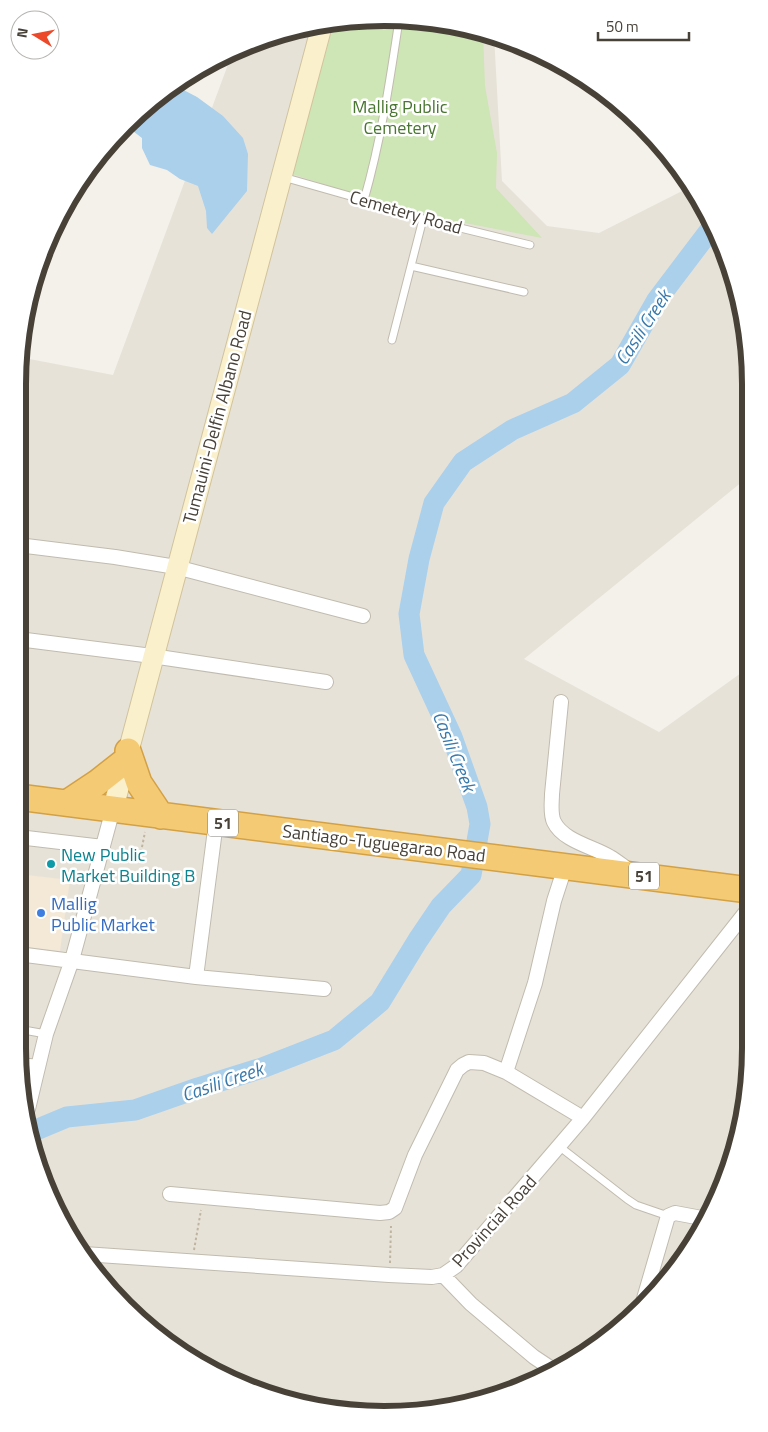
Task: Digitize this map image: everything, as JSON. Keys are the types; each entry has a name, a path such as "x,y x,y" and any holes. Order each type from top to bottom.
{"highway":[{"path":"66,803 97,783 126,756 155,815"},
{"name":"Santiago-Tuguegarao Road","path":"26,798 742,889"}],"main road":[{"name":"Tumauini-Delfin Albano Road","path":"113,809 152,656 320,32"}],"street":[{"path":"26,546 176,567 364,616"},
{"path":"26,640 152,656 326,682"},
{"path":"561,702 552,794 553,821 561,831 584,846 609,856 634,875"},
{"path":"30,1100 46,1034 72,960 113,809"},
{"path":"196,977 216,822"},
{"path":"26,838 102,846"},
{"path":"506,1072 535,983 554,901 565,867"},
{"name":"Provincial Road","path":"92,1255 389,1275 443,1276 456,1266 560,1147 742,917"},
{"path":"26,955 196,977 324,989"},
{"path":"170,1194 380,1213 392,1211 416,1155 457,1070 469,1062 484,1063 506,1072 583,1118"},
{"path":"27,1066 38,1067"},
{"path":"647,1290 668,1216 675,1213 699,1217"},
{"path":"443,1276 471,1304 547,1366"}],"lane":[{"path":"364,200 385,112 398,27"},
{"name":"Cemetery Road","path":"282,177 364,200 399,213 530,245"},
{"path":"392,340 423,218"},
{"path":"411,266 524,292"},
{"path":"26,1030 46,1034"},
{"path":"560,1147 636,1205 668,1216"}],"path":[{"path":"141,852 155,815"},
{"path":"192,1262 203,1198"},
{"path":"389,1275 392,1211"}],"shaded area":[{"path":"361,27 407,27 454,33 494,44 502,181 547,226 599,233 684,190 715,247 730,291 739,337 742,384 742,482 524,659 659,732 742,672 742,1048 739,1095 730,1141 715,1185 694,1227 668,1266 637,1301 602,1332 563,1358 521,1379 477,1394 454,1399 431,1403 384,1406 337,1403 314,1399 291,1394 247,1379 205,1358 185,1345 166,1332 131,1301 100,1266 87,1247 74,1227 53,1185 38,1141 33,1118 29,1095 26,1048 27,359 113,375 229,62 269,45 314,33"},
{"name":"Mallig Public Market","path":"26,875 70,880 60,951 26,947"}],"green space":[{"name":"Mallig Public Cemetery","path":"384,26 407,27 431,29 477,38 483,40 485,86 497,153 496,188 542,238 413,213 292,174 332,30"}],"water":[{"path":"182,89 197,97 223,116 243,138 248,154 247,191 212,234 207,228 206,211 198,186 180,179 167,170 150,165 142,148 142,138 132,130 166,100"}],"waterway":[{"name":"Casili Creek","path":"36,1130 67,1117 135,1110 262,1068 334,1040 380,1002 441,906 471,875 480,824 477,807 452,737 414,655 409,614 419,559 434,503 463,462 512,430 573,403 620,365 657,300 708,232"}],"place":[{"name":"New Public Market Building B","path":"51,864"},
{"name":"Mallig Public Market","path":"41,913"}]}
